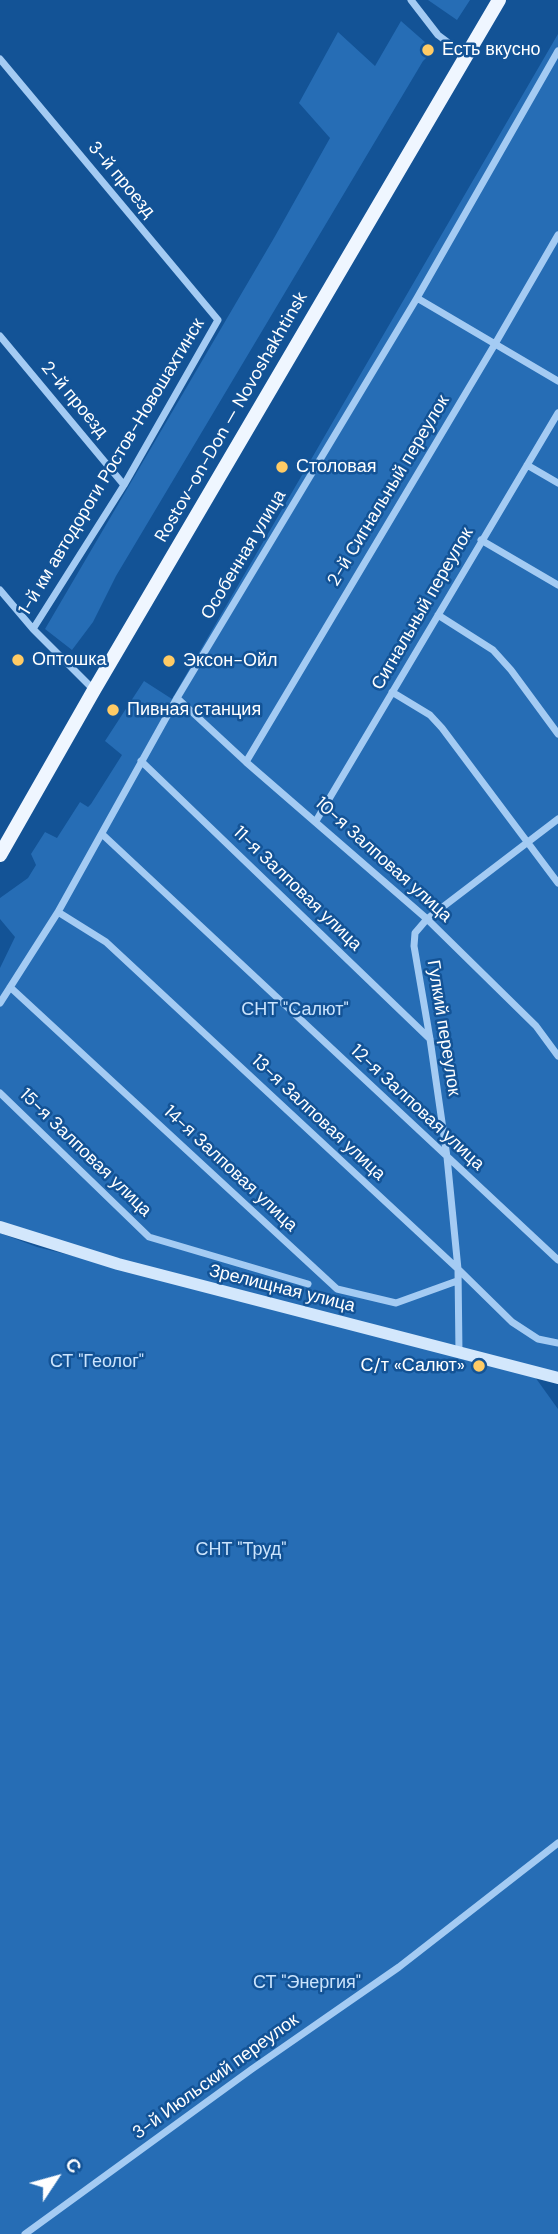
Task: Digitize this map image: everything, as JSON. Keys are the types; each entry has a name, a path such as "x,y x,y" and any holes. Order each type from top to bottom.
{"main road":[{"name":"Rostov-on-Don — Novoshakhtinsk","path":"2,849 499,0"}],"street":[{"path":"411,0 438,35 466,56"},
{"name":"Особенная улица","path":"0,1003 58,912 177,698 417,298 558,51"},
{"name":"3-й проезд","path":"0,59 218,320"},
{"name":"2-й Сигнальный переулок","path":"246,762 558,235"},
{"path":"417,298 558,381"},
{"name":"1-й км автодороги Ростов-Новошахтинск","path":"94,690 33,629 124,485 218,320"},
{"name":"2-й проезд","path":"0,335 124,485"},
{"name":"Сигнальный переулок","path":"316,821 558,413"},
{"path":"527,465 558,483"},
{"path":"481,540 558,585"},
{"path":"0,590 33,629"},
{"path":"438,615 493,650 558,734"},
{"path":"392,692 430,715 558,883"},
{"name":"10-я Залповая улица","path":"177,698 426,919 536,1026 558,1056"},
{"name":"11-я Залповая улица","path":"141,761 430,1039"},
{"path":"426,919 558,819"},
{"name":"12-я Залповая улица","path":"102,834 558,1260"},
{"name":"13-я Залповая улица","path":"58,912 106,942 512,1322 538,1339 558,1343"},
{"name":"Гулкий переулок","path":"426,919 415,933 414,946 447,1157 458,1269 459,1353"},
{"name":"14-я Залповая улица","path":"10,987 337,1289 396,1303 457,1281"},
{"name":"15-я Залповая улица","path":"0,1093 149,1237 308,1284"},
{"name":"Зрелищная улица","path":"0,1227 118,1264 558,1378"},
{"name":"3-й Июльский переулок","path":"25,2234 399,1967 558,1843"}],"green space":[{"path":"428,0 470,0 457,20"},
{"path":"401,21 434,50 423,61 116,576 93,622 72,650 45,629 330,138 299,103 338,32 375,66"},
{"name":"СНТ \"Салют\"","path":"558,34 558,1374 139,1265 0,1223 0,968 15,937 0,919 0,898 28,878 36,865 31,854 45,832 57,838 80,802 88,807 91,804 122,755 105,741 144,681 172,699"},
{"name":"СТ \"Энергия\"","path":"0,1233 37,1247 322,1318 535,1377 558,1409 558,2234 0,2234"}],"place":[{"name":"Есть вкусно","path":"428,50"},
{"name":"Столовая","path":"282,467"},
{"name":"Оптошка","path":"18,660"},
{"name":"Эксон-Ойл","path":"169,661"},
{"name":"Пивная станция","path":"113,710"},
{"name":"С/т «Салют»","path":"479,1366"}],"park label":[{"name":"СТ \"Геолог\"","path":"97,1362"},
{"name":"СНТ \"Труд\"","path":"241,1550"}]}
